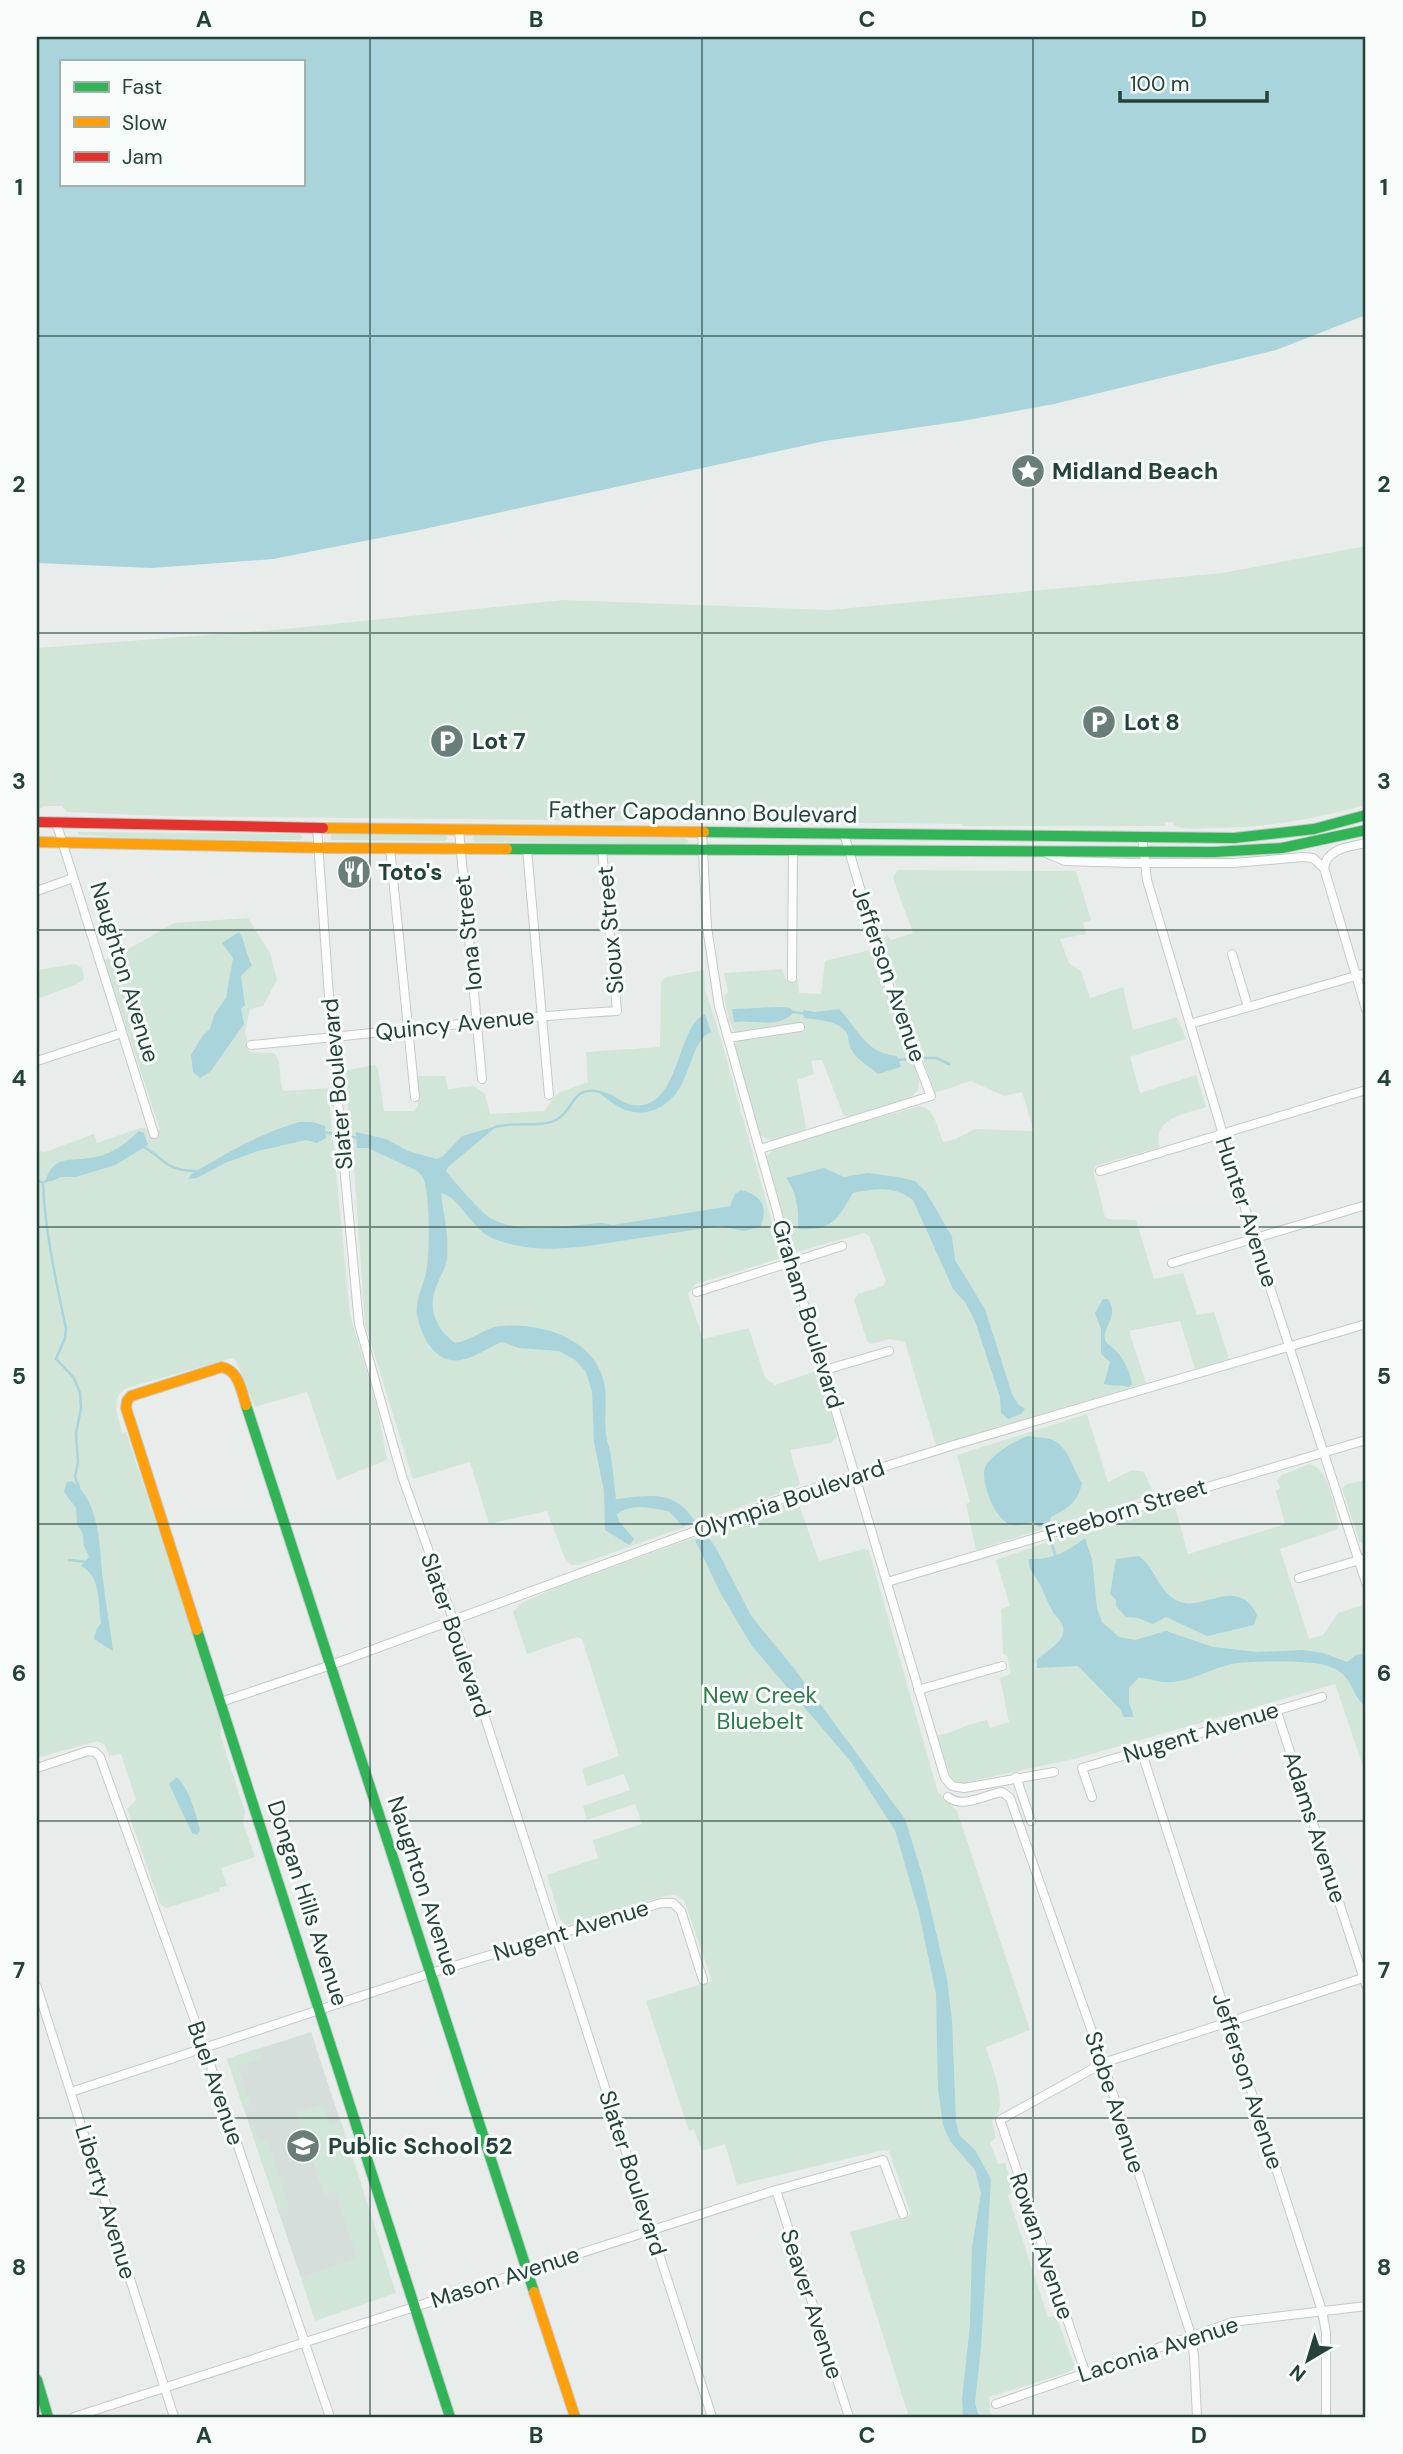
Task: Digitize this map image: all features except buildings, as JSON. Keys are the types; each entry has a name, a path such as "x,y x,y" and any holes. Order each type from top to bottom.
{"main road":[{"name":"Father Capodanno Boulevard","path":"37,822 459,830 1142,837 1265,836 1314,829 1366,816"},
{"name":"Father Capodanno Boulevard","path":"37,842 318,848 1045,852 1143,857 1266,850 1315,843 1366,830"},
{"name":"Dongan Hills Avenue","path":"230,1369 222,1367 131,1396 126,1408 450,2417"},
{"name":"Naughton Avenue","path":"230,1369 236,1376 575,2417"},
{"path":"37,2380 48,2417"}],"street":[{"name":"Naughton Avenue","path":"56,822 154,1134"},
{"name":"Slater Boulevard","path":"317,828 332,1038 359,1324 402,1476 453,1619 712,2417"},
{"name":"Iona Street","path":"459,830 482,1079"},
{"name":"Graham Boulevard","path":"702,832 709,938 719,1006 791,1261 945,1777 952,1786 964,1788 1016,1777"},
{"name":"Jefferson Avenue","path":"760,1149 931,1096 891,993 844,834"},
{"path":"850,852 861,834"},
{"name":"Hunter Avenue","path":"1142,837 1143,857 1222,1133 1254,1238 1362,1559 1366,1583"},
{"path":"1366,843 1332,853 1327,857 1324,868 1366,1009"},
{"path":"390,848 415,1097"},
{"path":"527,849 549,1095"},
{"name":"Sioux Street","path":"602,850 617,1011"},
{"path":"792,978 793,851"},
{"name":"Father Capodanno Boulevard","path":"1143,857 1234,863 1303,857 1313,858 1324,868"},
{"path":"37,891 73,878"},
{"path":"1232,954 1248,1007"},
{"path":"1190,1024 1366,973"},
{"name":"Quincy Avenue","path":"251,1045 543,1015 617,1011"},
{"path":"728,1038 800,1027"},
{"path":"37,1061 122,1033"},
{"path":"1100,1171 1366,1090"},
{"path":"1172,1262 1366,1206"},
{"path":"697,1292 842,1246"},
{"name":"Olympia Boulevard","path":"221,1702 331,1665 781,1499 1366,1324"},
{"path":"825,1370 889,1351"},
{"name":"Freeborn Street","path":"887,1582 1366,1440"},
{"path":"1299,1578 1362,1559"},
{"path":"918,1690 1002,1666"},
{"name":"Nugent Avenue","path":"1092,1797 1082,1768 1322,1697"},
{"name":"Adams Avenue","path":"1276,1709 1365,1980"},
{"name":"Jefferson Avenue","path":"1141,1750 1322,2311 1326,2332 1326,2417"},
{"name":"Buel Avenue","path":"37,1768 88,1751 95,1752 100,1757 204,2046 330,2417"},
{"path":"1031,1821 1016,1777 1054,1772"},
{"name":"Stobe Avenue","path":"948,1797 952,1801 962,1803 998,1792 1006,1793 1010,1798 1103,2063 1191,2335 1195,2356 1197,2417"},
{"name":"Nugent Avenue","path":"71,2092 431,1973 661,1903 673,1903 681,1911 703,1980"},
{"path":"1103,2063 1365,1980"},
{"name":"Liberty Avenue","path":"37,1987 174,2417"},
{"name":"Rowan Avenue","path":"1085,2372 1000,2120 1103,2063"},
{"name":"Mason Avenue","path":"74,2417 776,2190 883,2160 903,2214"},
{"name":"Seaver Avenue","path":"776,2190 849,2417"},
{"name":"Laconia Avenue","path":"996,2404 1233,2322 1366,2306"}],"shaded area":[{"name":"Public School 52","path":"311,2032 373,2221 357,2259 301,2278 227,2059"}],"green space":[{"path":"1366,546 1366,805 1309,818 1251,826 1183,828 1174,826 1173,822 1165,822 1165,826 963,826 162,816 67,812 62,806 45,806 37,810 37,648 286,629 563,600 829,610 1222,573"},
{"path":"78,832 300,834 303,837 300,840 161,839 79,835"},
{"path":"331,834 445,835 448,838 445,841 331,840"},
{"path":"474,836 685,838 689,841 686,844 475,842 472,839"},
{"path":"897,870 1076,871 1091,920 1083,923 1086,934 1060,939 1069,963 1081,971 1090,998 1123,987 1133,1030 1177,1017 1186,1039 1130,1057 1140,1093 1196,1075 1206,1107 1165,1123 1159,1137 1160,1147 1095,1166 1094,1173 1105,1217 1136,1220 1154,1279 1183,1273 1197,1315 1214,1312 1229,1359 1195,1369 1180,1321 1129,1331 1146,1383 936,1446 905,1342 889,1339 871,1344 867,1341 854,1300 858,1294 883,1286 886,1281 869,1236 864,1233 793,1253 766,1157 776,1147 920,1106 933,1115 943,1142 956,1139 975,1129 1034,1131 1022,1092 1004,1096 971,1081 935,1093 881,942 887,935 891,940 913,933 893,878"},
{"path":"248,918 270,953 277,980 263,1006 250,1009 245,1031 249,1052 274,1053 279,1062 284,1091 328,1088 350,1314 378,1411 387,1460 337,1480 307,1392 255,1407 236,1361 232,1358 130,1387 119,1395 116,1406 122,1433 126,1432 216,1704 221,1721 221,1737 245,1812 243,1822 255,1857 221,1868 227,1886 219,1888 220,1891 167,1908 159,1901 127,1809 136,1800 121,1754 109,1756 105,1745 97,1741 37,1758 37,1146 39,1151 45,1152 94,1134 97,1143 140,1128 160,1130 104,960 174,923"},
{"path":"874,949 919,1080 918,1090 907,1101 848,1117 843,1114 822,1060 811,1061 814,1074 797,1080 806,1126 804,1131 780,1140 769,1140 759,1133 734,1044 740,1039 798,1032 804,1024 735,1032 730,1024 724,996 728,992 724,973 782,969 786,979 798,979 799,993 821,994 825,961"},
{"path":"75,964 82,968 84,979 37,999 37,970"},
{"path":"704,970 705,990 782,1258 696,1284 688,1294 703,1339 749,1328 765,1378 775,1385 816,1371 823,1377 837,1436 831,1443 790,1450 800,1484 794,1488 572,1565 565,1559 547,1511 489,1524 470,1462 413,1479 365,1324 351,1124 342,1071 375,1065 378,1069 384,1111 414,1111 418,1106 417,1076 445,1076 448,1089 474,1086 485,1094 490,1114 544,1111 558,1093 588,1082 586,1052 660,1047 661,982 666,977"},
{"path":"1087,1414 1108,1482 1132,1470 1144,1472 1154,1494 976,1550 966,1504 970,1502 957,1455"},
{"path":"1309,1464 1316,1467 1326,1480 1338,1529 1280,1549 1309,1639 1323,1635 1338,1613 1365,1604 1366,1775 1335,1684 1078,1758 959,1784 952,1781 937,1736 987,1720 990,1728 1009,1722 1000,1678 1011,1674 1007,1656 1003,1654 1001,1609 1010,1606 996,1560 1174,1503 1188,1554 1273,1528 1285,1524 1276,1491 1280,1488 1277,1480 1282,1475"},
{"path":"1366,1480 1366,1546 1359,1541 1342,1488 1347,1484"},
{"name":"New Creek Bluebelt","path":"789,1503 799,1505 819,1561 864,1549 869,1551 938,1792 957,1811 1030,2030 986,2047 1000,2097 1000,2107 992,2121 996,2138 990,2142 998,2164 1005,2163 1014,2191 1008,2195 1048,2317 1056,2316 1075,2367 1067,2373 989,2397 991,2417 899,2417 908,2414 850,2232 911,2215 889,2151 737,2185 725,2144 702,2151 694,2129 689,2131 646,2001 712,1981 684,1900 675,1895 665,1896 566,1925 560,1919 547,1875 598,1858 593,1840 642,1824 635,1804 587,1820 583,1806 630,1790 624,1774 587,1786 582,1769 619,1756 582,1639 577,1637 527,1654 513,1612 522,1603 555,1588"},
{"path":"259,2048 262,2058 238,2066 250,2105 243,2108 227,2059"},
{"path":"323,2104 330,2125 341,2121 396,2293 315,2321 301,2278 357,2258 335,2191 324,2195 296,2113"},
{"path":"253,2125 259,2142 267,2139 289,2207 278,2210 250,2126"}],"water":[{"path":"37,37 1366,37 1366,315 1276,350 1054,404 962,421 825,441 415,531 273,559 152,568 37,563"},
{"path":"239,932 252,965 241,976 245,1005 241,1009 244,1024 210,1072 200,1078 193,1072 191,1055 203,1035 210,1029 214,1015 226,998 233,958 222,943"},
{"path":"790,1008 794,1012 781,1021 734,1022 732,1009"},
{"path":"839,1009 870,1045 886,1054 897,1056 901,1067 878,1074 855,1055 842,1028 827,1021 804,1018 803,1010 815,1012"},
{"path":"705,1014 711,1032 697,1047 682,1083 675,1095 665,1104 651,1111 628,1111 597,1091 608,1093 632,1105 647,1104 658,1097 674,1073 690,1030"},
{"path":"299,1122 313,1122 325,1126 326,1138 317,1143 306,1140 258,1151 225,1163 197,1178 188,1179 195,1171 239,1147"},
{"path":"497,1126 446,1171 481,1210 503,1224 531,1228 601,1223 613,1225 730,1206 735,1194 741,1190 754,1195 762,1203 764,1214 760,1227 744,1231 720,1226 546,1249 510,1244 492,1238 478,1228 454,1200 441,1193 447,1233 447,1259 434,1293 433,1310 442,1331 455,1343 500,1326 533,1327 566,1337 580,1346 592,1357 600,1370 605,1387 606,1435 616,1499 660,1496 678,1503 695,1521 682,1526 670,1512 636,1507 617,1514 619,1521 634,1539 629,1545 605,1530 604,1491 594,1442 592,1392 586,1372 575,1360 559,1351 519,1348 502,1342 471,1357 451,1360 438,1355 424,1336 417,1310 428,1253 428,1213 424,1180 415,1170 368,1148 357,1148 356,1132 386,1139 408,1151 437,1159 462,1136"},
{"path":"139,1131 144,1133 148,1145 115,1165 76,1177 61,1177 45,1182 53,1167 59,1163 108,1153"},
{"path":"824,1168 844,1177 868,1173 915,1181 926,1192 952,1237 955,1260 985,1309 1012,1394 1025,1409 1021,1414 1008,1419 1001,1413 1000,1397 975,1321 965,1302 953,1289 913,1200 891,1190 853,1193 838,1217 826,1226 798,1229 796,1202 786,1178"},
{"path":"1103,1299 1108,1299 1112,1311 1105,1332 1106,1342 1126,1365 1132,1384 1129,1387 1104,1384 1110,1362 1101,1354 1101,1329 1095,1313"},
{"path":"1028,1436 1050,1439 1062,1446 1082,1483 1071,1504 1051,1517 1049,1525 1039,1527 1034,1522 1012,1525 1000,1517 987,1491 984,1474 992,1458"},
{"path":"72,1481 89,1502 97,1527 113,1651 94,1639 101,1623 99,1599 92,1576 81,1566 89,1557 83,1534 77,1524 76,1508 64,1492 67,1482"},
{"path":"707,1536 752,1617 793,1667 905,1819 923,1877 947,1979 959,2135 975,2150 991,2179 975,2403 979,2417 963,2417 962,2399 970,2325 972,2247 981,2193 975,2170 950,2141 943,2125 938,2088 936,1994 919,1913 895,1830 851,1762 752,1646 721,1594 695,1540"},
{"path":"1085,1538 1092,1559 1097,1608 1102,1622 1119,1637 1135,1640 1166,1631 1213,1647 1257,1652 1303,1650 1323,1653 1347,1662 1364,1653 1366,1707 1348,1680 1328,1666 1297,1662 1257,1662 1228,1665 1173,1682 1138,1678 1129,1688 1129,1703 1134,1717 1124,1717 1120,1709 1078,1666 1037,1668 1037,1660 1060,1639 1063,1628 1030,1569 1029,1559 1059,1554"},
{"path":"1139,1556 1171,1597 1188,1603 1219,1597 1240,1597 1249,1603 1257,1615 1254,1625 1207,1636 1166,1617 1153,1624 1126,1617 1110,1594 1116,1559"},
{"path":"177,1777 192,1802 200,1830 197,1835 192,1833 169,1784"}],"waterway":[{"path":"793,1012 807,1014"},
{"path":"925,1058 936,1058 949,1064"},
{"path":"898,1060 908,1059"},
{"path":"495,1127 550,1122 562,1116 578,1095 591,1091 600,1092"},
{"path":"324,1132 338,1135"},
{"path":"345,1136 359,1138"},
{"path":"144,1147 172,1167 196,1171"},
{"path":"37,1180 43,1183"},
{"path":"46,1181 43,1183 46,1220 66,1329 56,1359 74,1378 80,1393 81,1408 76,1434 78,1462 75,1477 79,1487"},
{"path":"1050,1537 1056,1558"},
{"path":"69,1560 87,1562"}],"traffic: fast":[{"path":"704,832 1234,838 1314,829 1366,815"},
{"path":"507,849 1214,852 1282,848 1366,830"},
{"path":"246,1405 534,2292"},
{"path":"197,1630 450,2417"},
{"path":"37,2380 48,2417"}],"traffic: slow":[{"path":"323,828 704,832"},
{"path":"37,842 507,849"},
{"path":"197,1630 126,1408 127,1401 131,1396 222,1367 236,1377 246,1405"},
{"path":"534,2292 575,2417"}],"traffic: jam":[{"path":"37,822 323,828"}],"place":[{"name":"Midland Beach","path":"1028,471"},
{"name":"Lot 8","path":"1099,722"},
{"name":"Lot 7","path":"447,741"},
{"name":"Toto's","path":"354,872"},
{"name":"Public School 52","path":"303,2146"}]}
